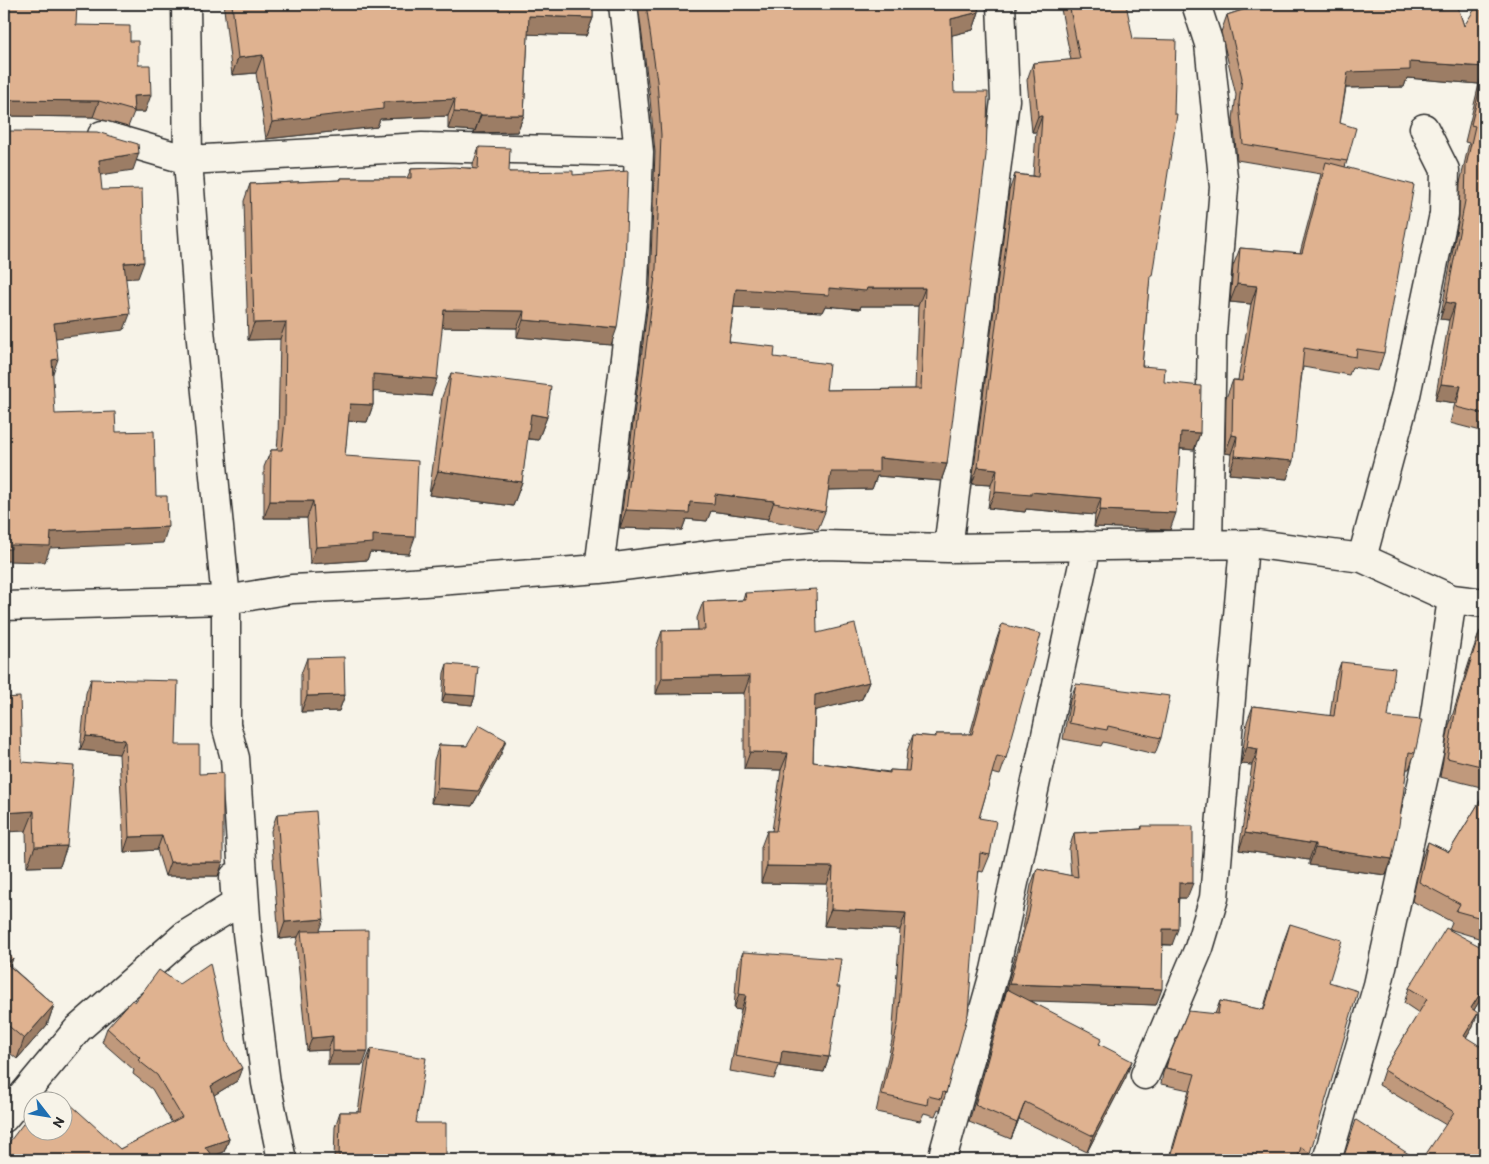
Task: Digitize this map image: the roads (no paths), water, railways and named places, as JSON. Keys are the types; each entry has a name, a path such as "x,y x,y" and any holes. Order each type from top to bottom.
{"street":[{"path":"186,4 188,160 200,330 226,600 226,725 235,758 247,934 266,1083 282,1160"},
{"path":"600,568 634,286 639,152 623,4"},
{"path":"948,548 1005,100 1001,4"},
{"path":"1196,4 1209,44 1224,187 1212,332 1208,545"},
{"path":"1362,558 1406,395 1444,214 1445,170 1424,128"},
{"path":"74,133 93,133 188,160 422,147 639,152"},
{"path":"4,606 226,600 292,589 600,568 718,554 823,545 948,548 1244,545 1362,558 1452,598 1485,603"},
{"path":"1145,1075 1199,948 1214,898 1244,545"},
{"path":"944,1152 995,970 1087,546"},
{"path":"1327,1160 1378,985 1430,748 1452,598"},
{"path":"4,1118 78,1029 184,936 236,904 233,871 239,831"}]}
